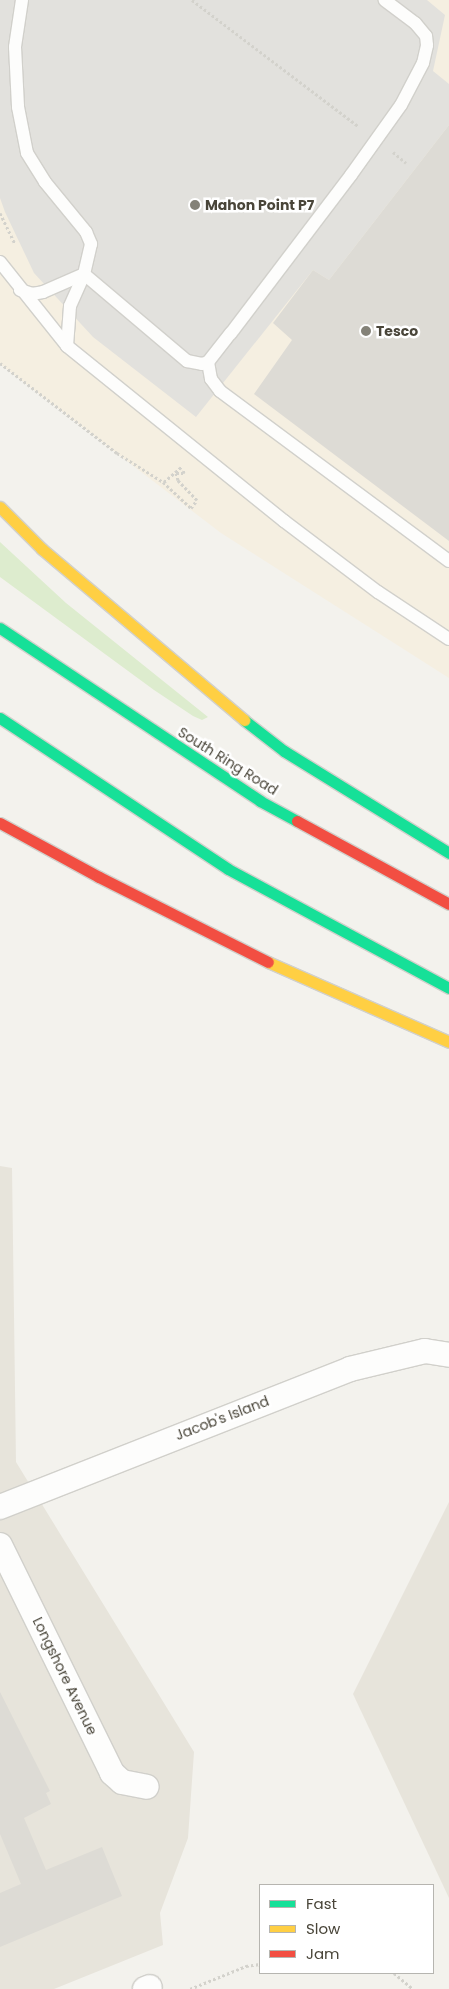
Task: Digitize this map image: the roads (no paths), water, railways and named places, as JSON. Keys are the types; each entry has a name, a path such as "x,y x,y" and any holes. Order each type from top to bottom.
{"highway":[{"path":"0,508 42,549 228,708 284,750 449,853"},
{"name":"South Ring Road","path":"0,628 260,801 449,904"},
{"path":"0,718 228,869 449,988"},
{"path":"0,823 99,877 309,982 449,1042"}],"street":[{"path":"425,1351 449,1342"},
{"name":"Jacob's Island","path":"0,1507 350,1369 425,1351 449,1355"},
{"name":"Longshore Avenue","path":"0,1545 112,1774 122,1782 147,1787"}],"lane":[{"path":"22,0 15,47 18,107 27,153 45,182 86,232 91,244 84,274 70,306 67,346"},
{"path":"84,274 187,361 195,364 208,362 376,140 401,105 423,62 428,45 421,28 385,0"},
{"path":"0,262 20,290 67,346 195,451 378,592 449,639"},
{"path":"20,290 32,294 43,292 84,274"},
{"path":"208,362 211,379 220,391 449,561"}],"place":[{"name":"Mahon Point P7","path":"195,205"},
{"name":"Tesco","path":"366,331"}]}
